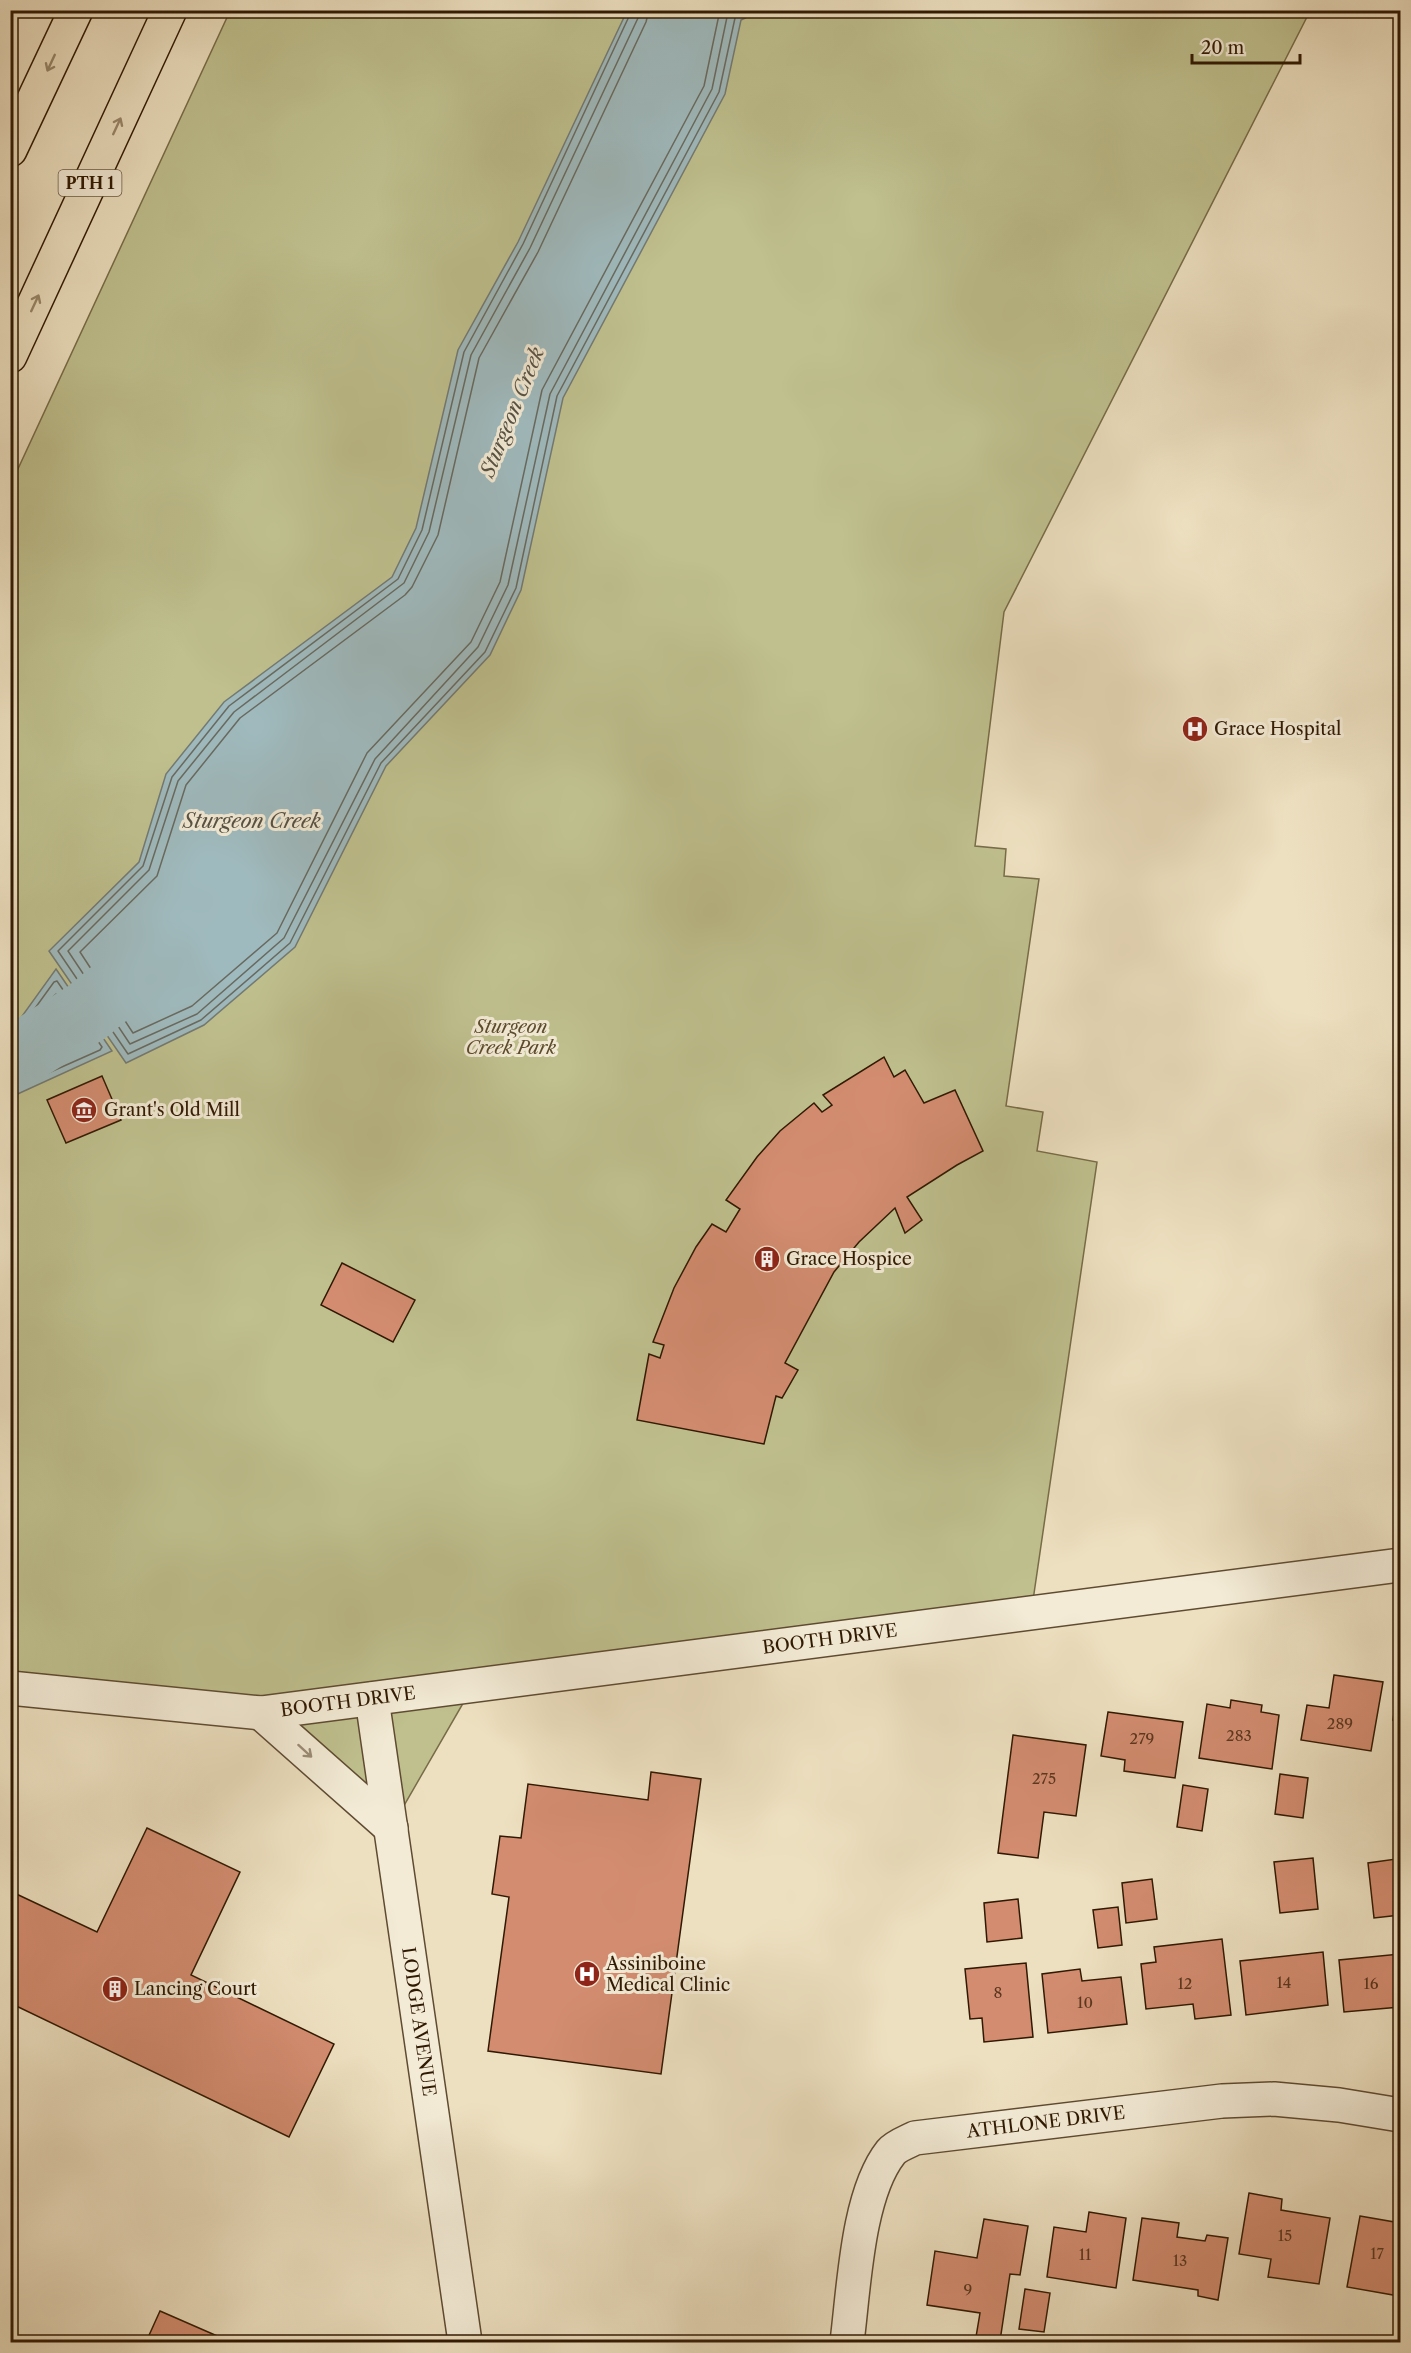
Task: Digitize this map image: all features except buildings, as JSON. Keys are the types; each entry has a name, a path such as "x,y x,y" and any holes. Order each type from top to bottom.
{"highway":[{"path":"10,150 76,10"},
{"name":"PTH 1","path":"10,356 170,10"}],"street":[{"name":"BOOTH DRIVE","path":"10,1688 261,1713 1401,1565"},
{"name":"LODGE AVENUE","path":"372,1699 465,2343"},
{"name":"BOOTH DRIVE","path":"261,1713 391,1828"},
{"name":"ATHLONE DRIVE","path":"847,2343 865,2211 875,2178 893,2150 915,2138 1222,2101 1274,2099 1339,2105 1401,2115"}],"green space":[{"name":"Sturgeon Creek Park","path":"230,11 1310,11 1004,612 975,846 1006,849 1004,876 1039,879 1006,1106 1043,1112 1037,1151 1097,1162 1031,1614 473,1686 391,1828 261,1713 11,1688 11,484"}],"water":[{"name":"Sturgeon Creek","path":"627,11 760,11 741,20 725,94 563,398 521,590 490,655 386,766 295,947 204,1025 126,1063 49,951 139,862 166,774 224,702 392,577 416,528 458,350 518,242"},
{"path":"56,969 112,1051 11,1097 11,1022 15,1026"}],"waterway":[{"name":"Sturgeon Creek","path":"10,1061 87,1012 159,952"}],"place":[{"name":"Grace Hospital","path":"1195,729"},
{"name":"Grant's Old Mill","path":"84,1110"},
{"name":"Grace Hospice","path":"767,1259"},
{"name":"Assiniboine Medical Clinic","path":"587,1974"},
{"name":"Lancing Court","path":"115,1989"}]}
